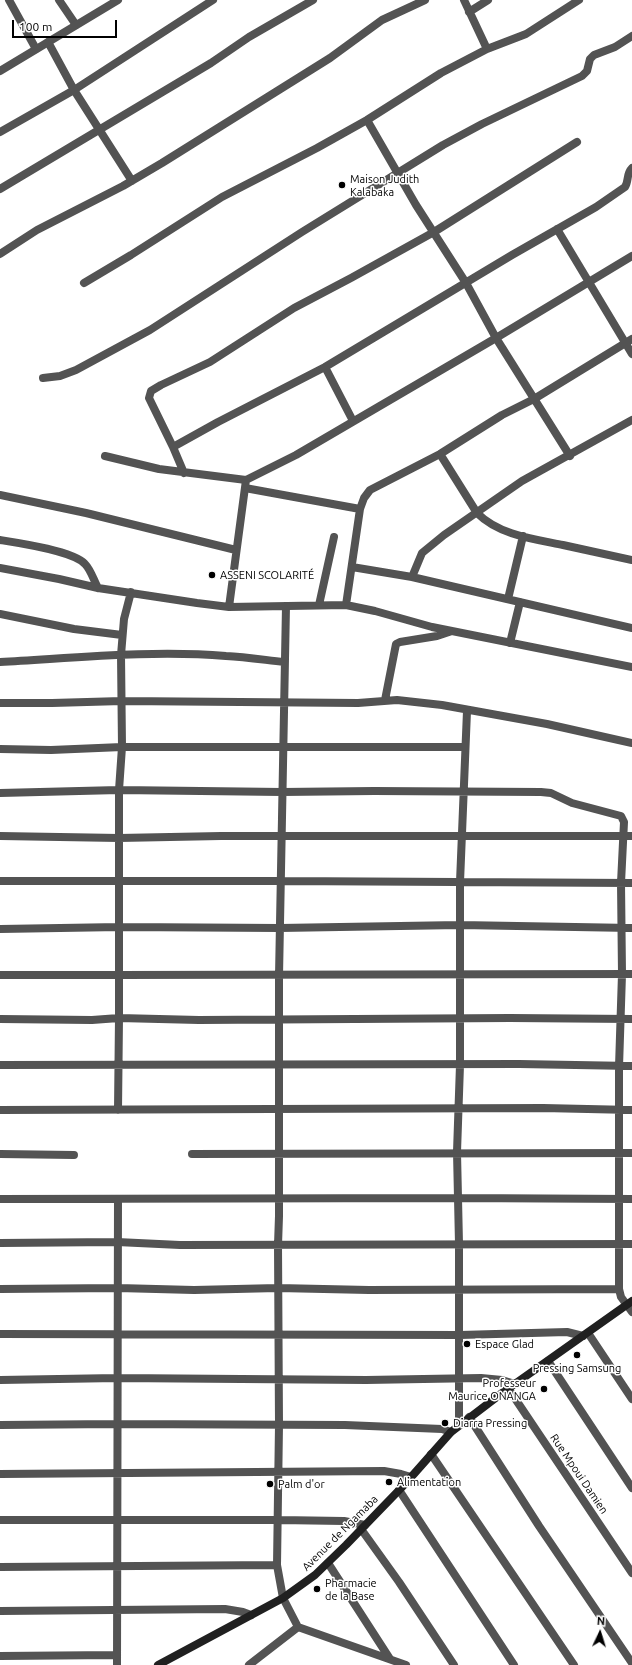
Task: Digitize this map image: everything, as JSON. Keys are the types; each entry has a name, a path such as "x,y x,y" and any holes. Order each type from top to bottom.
{"main road":[{"name":"Avenue de Ngamaba","path":"158,1665 283,1598 315,1575 399,1490 459,1425 511,1386 630,1303"}],"street":[{"path":"9,0 36,48"},
{"path":"59,0 76,25"},
{"path":"0,132 74,90 213,0"},
{"path":"0,189 211,63 249,37 313,0"},
{"path":"0,254 37,230 132,181 330,58 382,20 425,0"},
{"path":"464,0 487,49"},
{"path":"469,12 488,0"},
{"path":"84,283 222,197 317,148 367,120 441,73 487,49 526,34 580,0"},
{"path":"0,70 76,25 113,1"},
{"path":"43,378 60,376 76,370 150,330 302,232 398,173 482,124 582,76 594,55 615,47 632,36"},
{"path":"48,42 74,90 132,181"},
{"path":"367,120 466,283 496,338 570,456"},
{"path":"184,473 149,398 151,391 210,362 294,308 434,232 578,142"},
{"path":"173,447 325,367 556,229 596,207 625,187 627,184 627,176 632,168"},
{"path":"556,229 629,341 632,354"},
{"path":"246,484 496,338 632,256"},
{"path":"346,606 360,509 364,498 370,490 440,454 502,415 534,399 629,341"},
{"path":"325,367 353,421"},
{"path":"412,577 419,558 427,547 477,513 484,506 522,481 570,456 632,420"},
{"path":"440,454 477,513 485,521 494,526 523,536 632,560"},
{"path":"105,456 184,473 246,484 360,509"},
{"path":"229,607 246,484"},
{"path":"0,495 94,515 236,550"},
{"path":"508,599 523,536"},
{"path":"319,605 334,537"},
{"path":"0,540 46,549 78,558 86,564 98,588"},
{"path":"352,567 412,577 520,602 631,625"},
{"path":"0,568 98,588 131,592 197,604 229,607 319,605 346,606 375,611 452,631 632,668"},
{"path":"118,1110 120,928 119,790 122,747 121,655 122,635 131,592"},
{"path":"510,643 520,602"},
{"path":"286,606 282,746 282,836 278,1019 278,1565 283,1598 298,1627 317,1635 406,1665"},
{"path":"0,614 74,629 122,635"},
{"path":"385,700 396,644 403,641 437,636 452,631"},
{"path":"0,662 121,655 226,656 284,662"},
{"path":"0,703 122,701 358,703 385,700 419,702 547,724 632,742"},
{"path":"459,1425 460,1335 457,1152 460,1064 460,882 466,711"},
{"path":"0,749 51,750 122,747 282,746 464,748"},
{"path":"0,793 119,790 551,793 572,804 624,818 628,836 622,883 622,974 618,1110 619,1289 621,1297 630,1303 632,1312"},
{"path":"0,836 119,838 282,836 628,836"},
{"path":"0,881 119,882 281,880 632,883"},
{"path":"0,929 280,928 460,925 632,928"},
{"path":"0,975 279,976 632,974"},
{"path":"0,1019 632,1019"},
{"path":"0,1064 526,1064 619,1067 632,1066"},
{"path":"0,1110 459,1110 543,1108 632,1110"},
{"path":"192,1154 279,1155 457,1152 632,1153"},
{"path":"0,1154 74,1155"},
{"path":"0,1199 632,1199"},
{"path":"116,1665 118,1610 116,1424 118,1199"},
{"path":"0,1243 117,1242 180,1245 632,1244"},
{"path":"0,1289 619,1289"},
{"path":"0,1334 460,1335 567,1332 586,1334 632,1399"},
{"path":"548,1360 632,1488"},
{"path":"0,1380 117,1378 278,1380 493,1378 511,1386"},
{"name":"Rue Mpoui Damien","path":"511,1386 632,1573"},
{"path":"469,1417 539,1526 632,1664"},
{"path":"0,1425 345,1425 442,1429 451,1432"},
{"path":"431,1454 574,1665"},
{"path":"0,1474 384,1471 411,1477"},
{"path":"399,1490 514,1665"},
{"path":"0,1520 344,1521 363,1527 454,1665"},
{"path":"328,1563 390,1659"},
{"path":"0,1567 278,1565"},
{"path":"0,1611 225,1609 251,1615"},
{"path":"249,1665 298,1627"},
{"path":"0,1656 116,1655"}],"place":[{"name":"Maison Judith Kalabaka","path":"342,185"},
{"name":"ASSENI SCOLARITÉ","path":"212,575"},
{"name":"Espace Glad","path":"467,1344"},
{"name":"Pressing Samsung","path":"577,1355"},
{"name":"Professeur Maurice ONANGA","path":"544,1389"},
{"name":"Diarra Pressing","path":"445,1423"},
{"name":"Alimentation","path":"389,1482"},
{"name":"Palm d'or","path":"270,1484"},
{"name":"Pharmacie de la Base","path":"317,1589"}]}
